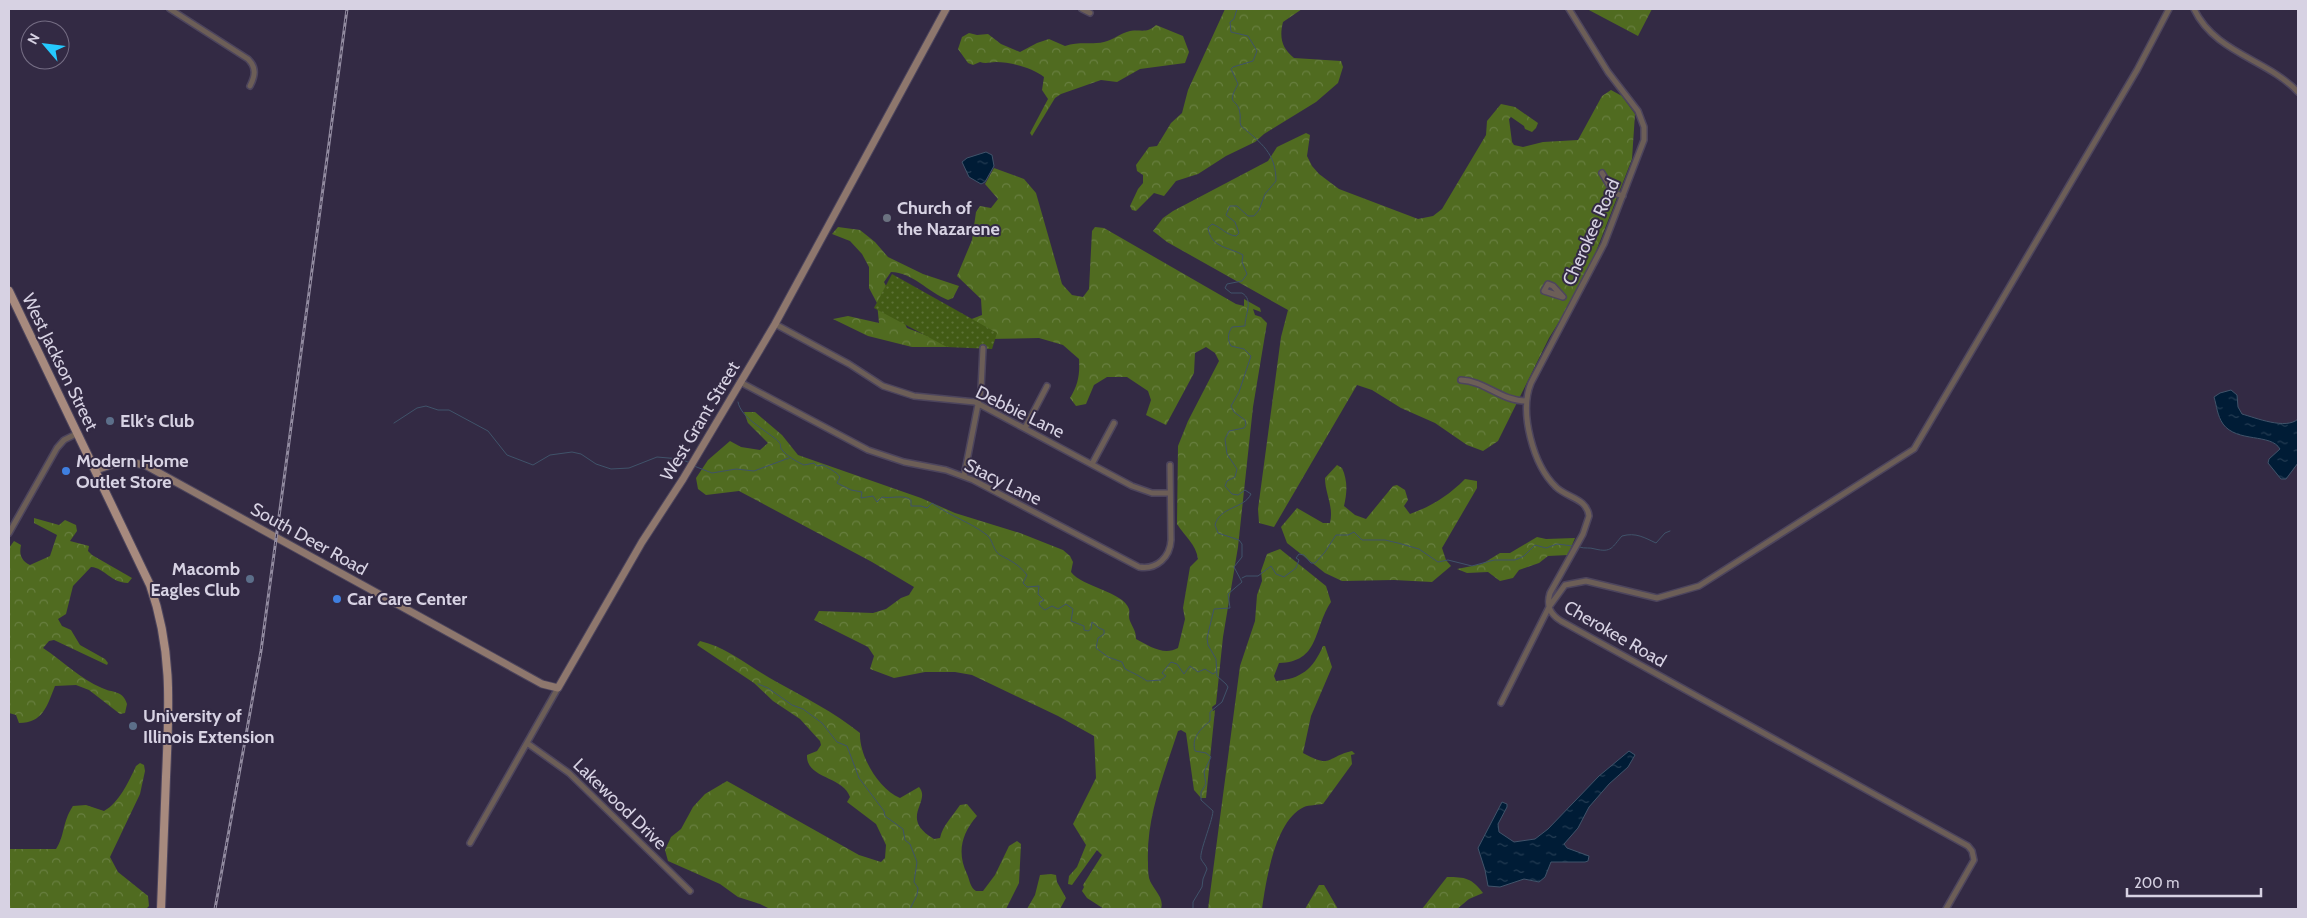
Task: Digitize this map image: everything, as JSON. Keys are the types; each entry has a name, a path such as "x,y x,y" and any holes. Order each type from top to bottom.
{"main road":[{"name":"West Grant Street","path":"558,688 642,542 683,479 775,324 946,9"},
{"name":"West Jackson Street","path":"9,291 150,585 166,644 168,716 161,909"},
{"name":"South Deer Road","path":"96,470 123,461 145,465 542,684 558,688"}],"street":[{"path":"170,9 248,59 253,65 255,73 250,86"},
{"path":"1082,9 1090,13 1089,9"},
{"name":"Cherokee Road","path":"1569,9 1608,72 1638,111 1643,122 1644,134 1642,149 1601,251 1531,383 1526,401 1530,434 1542,469 1556,487 1584,503 1589,516 1584,534 1550,593 1549,607 1552,613 1561,621 1968,846 1972,851 1974,860 1946,909"},
{"path":"1501,703 1549,607 1565,585 1586,581 1657,598 1699,586 1914,449 2137,70 2169,9"},
{"path":"2194,9 2208,30 2224,44 2277,74 2298,92"},
{"path":"1602,173 1614,193 1623,196"},
{"path":"1563,297 1575,302"},
{"name":"Debbie Lane","path":"775,324 889,389 914,396 967,400 979,404 1139,489 1152,493 1170,493"},
{"path":"964,476 979,404 983,377 983,348"},
{"path":"1461,380 1483,385 1510,399 1526,401"},
{"name":"Stacy Lane","path":"740,382 877,454 964,476 1131,565 1143,568 1163,560 1169,551 1171,540 1170,465"},
{"path":"1025,428 1047,386"},
{"path":"1092,464 1114,423"},
{"path":"9,533 57,448 64,440 78,433"},
{"name":"West Grant Street","path":"470,843 558,688"},
{"name":"Lakewood Drive","path":"527,743 569,773 690,892"}],"green space":[{"path":"1225,9 1302,9 1283,22 1282,42 1294,58 1341,61 1343,67 1338,83 1316,102 1264,134 1255,142 1226,156 1198,174 1176,181 1164,196 1154,193 1136,211 1132,210 1130,206 1143,183 1143,175 1137,171 1136,165 1149,147 1157,146 1171,123 1182,113 1188,90"},
{"path":"1587,9 1652,9 1638,36"},
{"path":"1156,25 1183,36 1189,52 1185,63 1140,69 1117,82 1101,80 1061,94 1055,98 1032,136 1030,133 1048,99 1042,90 1044,77 1028,68 1008,63 980,62 973,65 968,63 958,49 962,37 969,33 977,35 988,34 1001,44 1020,52 1049,39 1065,46 1099,43 1123,33 1143,31"},
{"path":"1611,90 1622,96 1635,114 1632,159 1585,280 1549,338 1498,441 1483,451 1467,445 1435,423 1401,408 1372,390 1357,385 1274,527 1259,523 1258,509 1281,337 1288,310 1167,242 1153,231 1163,218 1268,161 1277,147 1306,133 1310,135 1307,156 1312,166 1319,174 1339,189 1418,219 1433,216 1442,209 1486,135 1487,121 1501,104 1515,107 1538,123 1532,132 1525,129 1524,126 1511,117 1509,119 1514,145 1523,147 1543,142 1578,140 1602,96"},
{"path":"994,168 1024,179 1036,193 1062,284 1072,295 1083,297 1089,289 1092,231 1095,227 1104,228 1236,304 1244,306 1244,299 1260,308 1261,312 1253,309 1255,315 1261,317 1267,323 1253,407 1238,547 1223,637 1216,704 1212,707 1213,711 1215,710 1206,798 1201,798 1194,790 1186,733 1181,730 1178,731 1153,812 1148,846 1148,866 1151,882 1160,897 1161,909 1104,909 1087,898 1082,891 1083,885 1102,855 1097,850 1072,885 1068,884 1069,876 1077,867 1086,845 1073,824 1096,778 1094,736 1058,716 972,675 955,672 925,672 894,678 870,669 874,656 868,647 814,620 819,611 873,613 886,609 901,598 909,595 914,587 872,562 739,491 706,495 698,489 696,478 708,460 730,441 741,447 760,450 768,443 748,423 744,412 755,412 782,435 798,455 921,498 955,513 1020,533 1063,550 1070,556 1073,562 1071,572 1076,577 1126,603 1129,609 1129,620 1136,639 1162,651 1178,648 1185,619 1183,608 1190,567 1198,559 1193,545 1177,524 1178,446 1188,421 1219,361 1215,353 1206,347 1195,353 1194,373 1166,425 1146,415 1151,400 1148,391 1127,377 1107,377 1094,385 1086,404 1076,406 1070,398 1078,380 1079,359 1063,345 1039,338 987,339 970,347 912,347 868,336 833,319 848,316 879,323 877,303 869,288 869,267 862,254 850,241 832,234 838,227 860,230 875,242 888,257 923,274 959,286 953,298 948,300 906,275 891,272 884,282 907,328 928,336 982,315 981,299 957,276 972,240 976,212 980,206 991,208 998,199 985,184"},
{"path":"892,274 997,333 992,349 947,347 874,308"},
{"path":"1337,465 1342,468 1346,482 1344,506 1355,515 1366,519 1393,486 1397,485 1405,490 1408,500 1404,506 1410,514 1439,500 1465,479 1477,481 1477,488 1442,548 1446,560 1451,566 1432,582 1394,580 1342,581 1325,573 1287,543 1281,527 1297,508 1323,523 1330,523 1331,511 1325,478"},
{"path":"34,518 59,525 65,520 76,525 77,531 70,541 89,546 88,551 92,555 132,578 128,583 117,581 100,570 91,567 73,586 66,614 58,619 62,626 71,630 80,645 105,659 108,663 107,665 54,640 49,641 43,648 86,680 123,696 127,704 125,713 120,714 89,690 76,685 55,686 43,712 34,720 19,723 16,715 9,713 9,548 14,541 21,545 21,557 30,565 50,556 57,535 34,523"},
{"path":"1537,537 1546,539 1575,538 1568,555 1548,556 1539,563 1519,570 1513,578 1500,581 1488,572 1467,573 1457,569 1482,564 1500,553 1510,553"},
{"path":"1280,549 1326,586 1331,602 1309,650 1302,657 1279,663 1274,676 1276,681 1299,675 1310,667 1323,646 1325,646 1332,667 1311,716 1303,753 1324,761 1352,751 1355,754 1351,755 1352,764 1323,804 1304,807 1294,814 1286,824 1269,868 1262,909 1208,909 1240,666 1255,621 1257,595 1262,581 1261,571 1267,554"},
{"path":"700,641 729,653 808,699 860,733 866,761 884,787 900,798 919,787 922,798 917,817 918,824 934,839 940,838 941,833 960,805 967,804 977,816 964,837 962,859 970,884 976,891 983,891 995,875 1009,846 1017,841 1021,844 1019,883 1006,909 770,909 738,897 720,884 668,861 665,850 671,837 681,829 693,807 705,794 727,781 859,855 881,862 885,858 886,845 876,824 847,802 850,797 846,790 812,769 808,763 807,755 817,751 821,745 820,741 800,719 773,701 754,683 697,645"},
{"path":"140,763 144,765 145,771 140,794 110,857 118,872 148,896 149,906 146,909 9,909 9,849 56,849 69,812 73,806 86,805 104,811 119,797 136,766"},
{"path":"1040,875 1056,875 1057,882 1066,898 1060,909 1027,909 1035,895"},
{"path":"1447,877 1468,879 1483,893 1469,899 1457,909 1422,909"},
{"path":"1319,885 1324,885 1338,909 1305,909"}],"water":[{"path":"986,152 992,155 994,166 985,182 981,184 969,177 962,162 967,158"},
{"path":"2231,390 2237,395 2238,407 2242,414 2279,423 2293,422 2298,419 2298,463 2286,479 2281,479 2268,463 2269,459 2280,449 2276,444 2237,434 2223,424 2218,414 2214,397"},
{"path":"1629,751 1635,755 1628,767 1609,784 1589,807 1578,828 1564,844 1567,848 1589,856 1588,861 1551,862 1545,877 1539,882 1524,879 1500,887 1488,886 1478,848 1502,802 1507,804 1507,807 1498,824 1499,832 1514,842 1535,839 1548,829 1599,776"}],"waterway":[{"path":"1193,909 1193,902 1202,887 1207,869 1201,859 1201,855 1213,811 1201,800 1201,792 1206,784 1204,772 1211,757 1206,753 1195,751 1194,742 1203,727 1210,721 1210,712 1222,702 1228,687 1217,676 1216,659 1208,645 1207,638 1214,609 1230,608 1228,594 1242,582 1234,567 1242,557 1242,544 1239,540 1218,533 1215,525 1222,514 1248,499 1251,494 1245,490 1238,495 1232,494 1225,486 1227,481 1235,477 1237,469 1227,454 1225,439 1229,431 1244,428 1246,425 1245,420 1234,412 1231,406 1239,392 1251,356 1244,349 1231,346 1229,338 1232,327 1245,326 1248,299 1242,293 1231,293 1225,288 1227,284 1242,281 1247,274 1242,262 1243,255 1221,246 1213,240 1208,228 1212,224 1236,236 1239,233 1235,222 1226,215 1230,206 1237,206 1248,216 1254,216 1259,210 1265,194 1276,181 1270,156 1261,143 1241,126 1239,109 1232,99 1238,84 1231,69 1253,61 1257,51 1248,36 1231,32 1230,22 1234,19 1237,9"},
{"path":"738,402 744,414 779,442 781,449 795,461 804,465 814,463 817,466 823,465 837,473 840,477 837,483 851,490 862,492 861,498 873,496 877,502 882,497 905,497 911,500 911,506 927,508 932,503 980,530 989,537 998,553 1021,568 1027,575 1023,583 1027,587 1039,586 1038,594 1044,600 1039,603 1040,606 1045,610 1052,606 1058,609 1066,604 1073,609 1071,621 1084,626 1084,630 1088,631 1091,629 1092,622 1104,630 1104,634 1098,638 1096,648 1108,657 1122,662 1125,669 1147,681 1161,680 1166,676 1162,673 1171,662 1177,664 1184,674 1190,666 1198,672 1205,669 1213,674 1216,672"},
{"path":"394,423 417,408 426,406 438,410 449,410 488,431 507,455 533,465 550,455 572,452 581,454 596,464 611,469 629,468 657,457 680,459 688,462"},
{"path":"694,466 712,473 736,469 754,471 789,458"},
{"path":"1579,547 1608,550 1622,536 1627,535 1640,536 1656,543 1665,533 1670,531"},
{"path":"1242,578 1258,576 1271,566 1276,574 1284,577 1296,568 1299,560 1296,558 1299,554 1304,555 1311,563 1315,563 1336,535 1348,535 1354,532 1362,540 1385,540 1419,549 1438,562 1448,560 1472,566 1494,560 1515,560 1524,556 1535,545 1546,548 1557,544 1573,546"},
{"path":"758,684 768,688 792,705 803,709 822,723 837,742 847,746 859,778 884,811 885,816 903,829 905,840 910,844 917,862 914,882 918,888 917,895 910,909"}],"railway":[{"path":"215,909 261,651 347,9"}],"place":[{"name":"Church of the Nazarene","path":"887,218"},
{"name":"Elk's Club","path":"110,421"},
{"name":"Modern Home Outlet Store","path":"66,471"},
{"name":"Macomb Eagles Club","path":"250,579"},
{"name":"Car Care Center","path":"337,599"},
{"name":"University of Illinois Extension","path":"133,726"}]}
